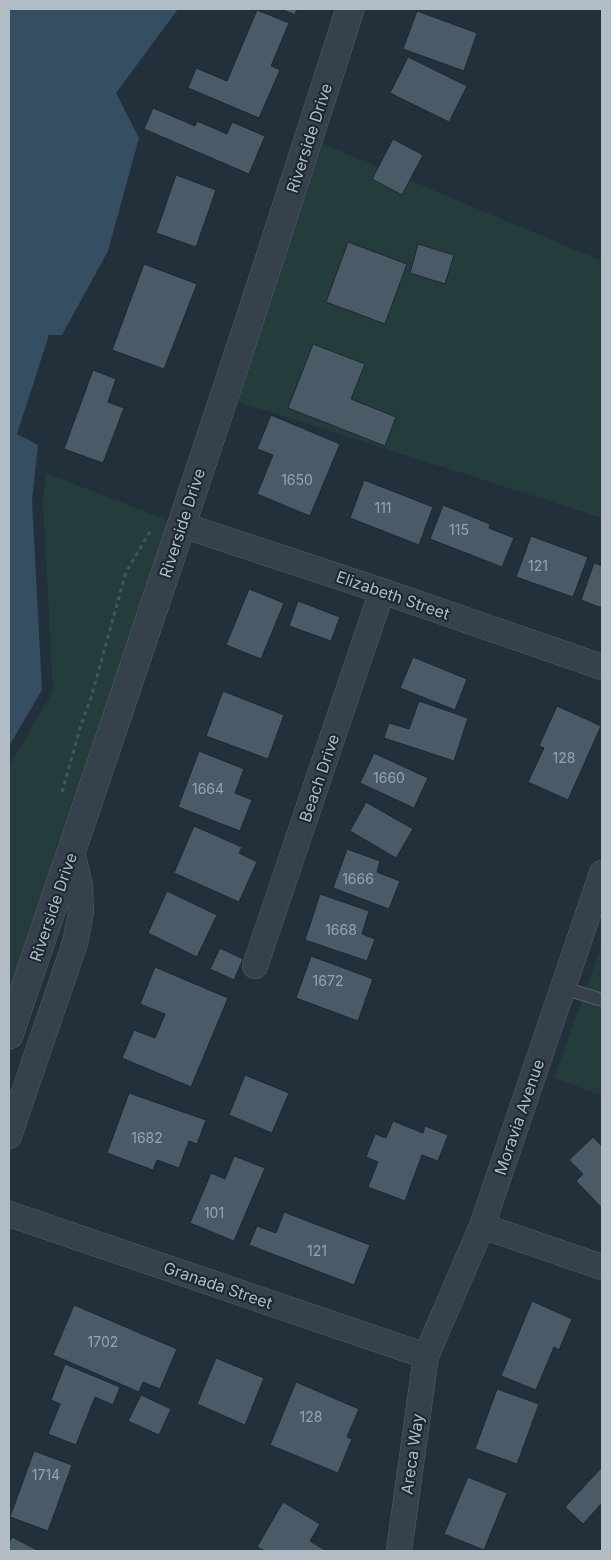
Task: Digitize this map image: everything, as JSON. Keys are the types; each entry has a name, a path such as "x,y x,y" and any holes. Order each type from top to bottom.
{"street":[{"name":"Riverside Drive","path":"9,1035 182,525 350,9"},
{"name":"Elizabeth Street","path":"182,525 382,591 602,667"},
{"name":"Beach Drive","path":"255,966 382,591"},
{"path":"9,1136 75,943 81,912 80,886 72,851"},
{"name":"Moravia Avenue","path":"426,1356 482,1226 602,873"},
{"name":"Granada Street","path":"9,1214 426,1356"},
{"path":"482,1226 602,1267"},
{"name":"Areca Way","path":"398,1551 426,1356"}],"lane":[{"path":"563,988 602,1000"}],"green space":[{"path":"323,144 602,261 602,518 236,401"},
{"path":"46,473 170,521 62,841 56,844 58,852 9,997 9,766 53,691 43,500"},
{"path":"602,945 602,1096 554,1078"}],"water":[{"path":"9,9 178,9 116,93 139,138 108,251 62,335 49,335 17,434 38,445 32,501 42,690 9,746"}],"building":[{"path":"281,9 297,9 295,15"},
{"path":"257,10 289,23 271,66 280,70 259,118 188,88 196,68 227,81"},
{"path":"417,11 477,33 464,71 403,49"},
{"path":"408,57 467,86 449,122 390,93"},
{"path":"153,108 195,126 197,121 227,134 232,122 265,136 249,174 144,129"},
{"path":"393,139 423,155 402,195 372,179"},
{"path":"176,175 216,190 196,247 156,233"},
{"path":"348,242 407,264 385,324 326,302"},
{"path":"418,244 454,255 445,284 410,273"},
{"path":"144,264 197,284 164,369 112,350"},
{"path":"313,344 365,364 351,399 396,417 385,446 288,408"},
{"path":"93,370 116,379 108,402 124,408 103,463 64,449"},
{"path":"271,415 340,444 310,516 257,494 273,455 257,449"},
{"path":"364,480 433,507 419,545 350,518"},
{"path":"443,505 490,524 489,528 514,538 502,567 430,539"},
{"path":"531,536 588,557 573,597 516,577"},
{"path":"594,563 602,566 602,608 581,600"},
{"path":"249,589 284,603 261,659 226,645"},
{"path":"298,601 340,617 331,641 289,626"},
{"path":"413,657 467,679 455,710 400,688"},
{"path":"223,691 284,715 268,759 206,736"},
{"path":"419,701 468,718 454,761 384,738 389,723 409,729"},
{"path":"557,706 601,726 568,800 528,782 544,748 539,746"},
{"path":"199,751 244,769 235,793 252,800 240,831 178,807"},
{"path":"374,753 428,778 414,808 360,783"},
{"path":"366,802 413,829 396,858 350,831"},
{"path":"194,826 242,847 239,853 257,862 239,902 174,873"},
{"path":"347,849 380,861 377,872 400,881 389,909 333,888"},
{"path":"167,891 217,915 197,957 148,933"},
{"path":"320,894 369,911 362,934 375,939 367,961 305,940"},
{"path":"220,948 243,959 234,980 210,969"},
{"path":"311,956 373,979 358,1021 296,998"},
{"path":"155,967 228,998 191,1087 122,1058 134,1030 155,1038 165,1014 140,1004"},
{"path":"245,1075 289,1093 272,1133 229,1115"},
{"path":"129,1093 206,1120 197,1144 189,1141 179,1168 157,1160 153,1170 107,1153"},
{"path":"393,1121 423,1133 425,1126 448,1135 438,1161 422,1155 405,1201 368,1187 378,1162 366,1157 375,1134 386,1138"},
{"path":"593,1137 602,1146 602,1208 576,1181 583,1174 569,1160"},
{"path":"234,1156 265,1168 234,1241 190,1223 211,1173 225,1179"},
{"path":"284,1212 370,1245 354,1285 249,1245 257,1226 276,1233"},
{"path":"532,1301 572,1319 559,1350 554,1347 536,1390 501,1376"},
{"path":"74,1305 177,1349 160,1389 143,1382 139,1392 53,1355"},
{"path":"216,1358 264,1378 245,1425 197,1404"},
{"path":"65,1364 120,1387 113,1405 95,1397 76,1445 48,1434 60,1404 51,1400"},
{"path":"296,1382 359,1409 347,1437 352,1439 338,1473 270,1445"},
{"path":"497,1389 539,1404 517,1464 475,1449"},
{"path":"141,1395 171,1409 159,1435 128,1421"},
{"path":"34,1451 72,1465 48,1531 10,1517"},
{"path":"602,1467 602,1503 583,1524 565,1507"},
{"path":"468,1477 507,1493 484,1550 444,1534"},
{"path":"283,1502 320,1524 310,1541 326,1551 265,1551 257,1547"},
{"path":"12,1537 39,1551 9,1551 9,1543"}]}
